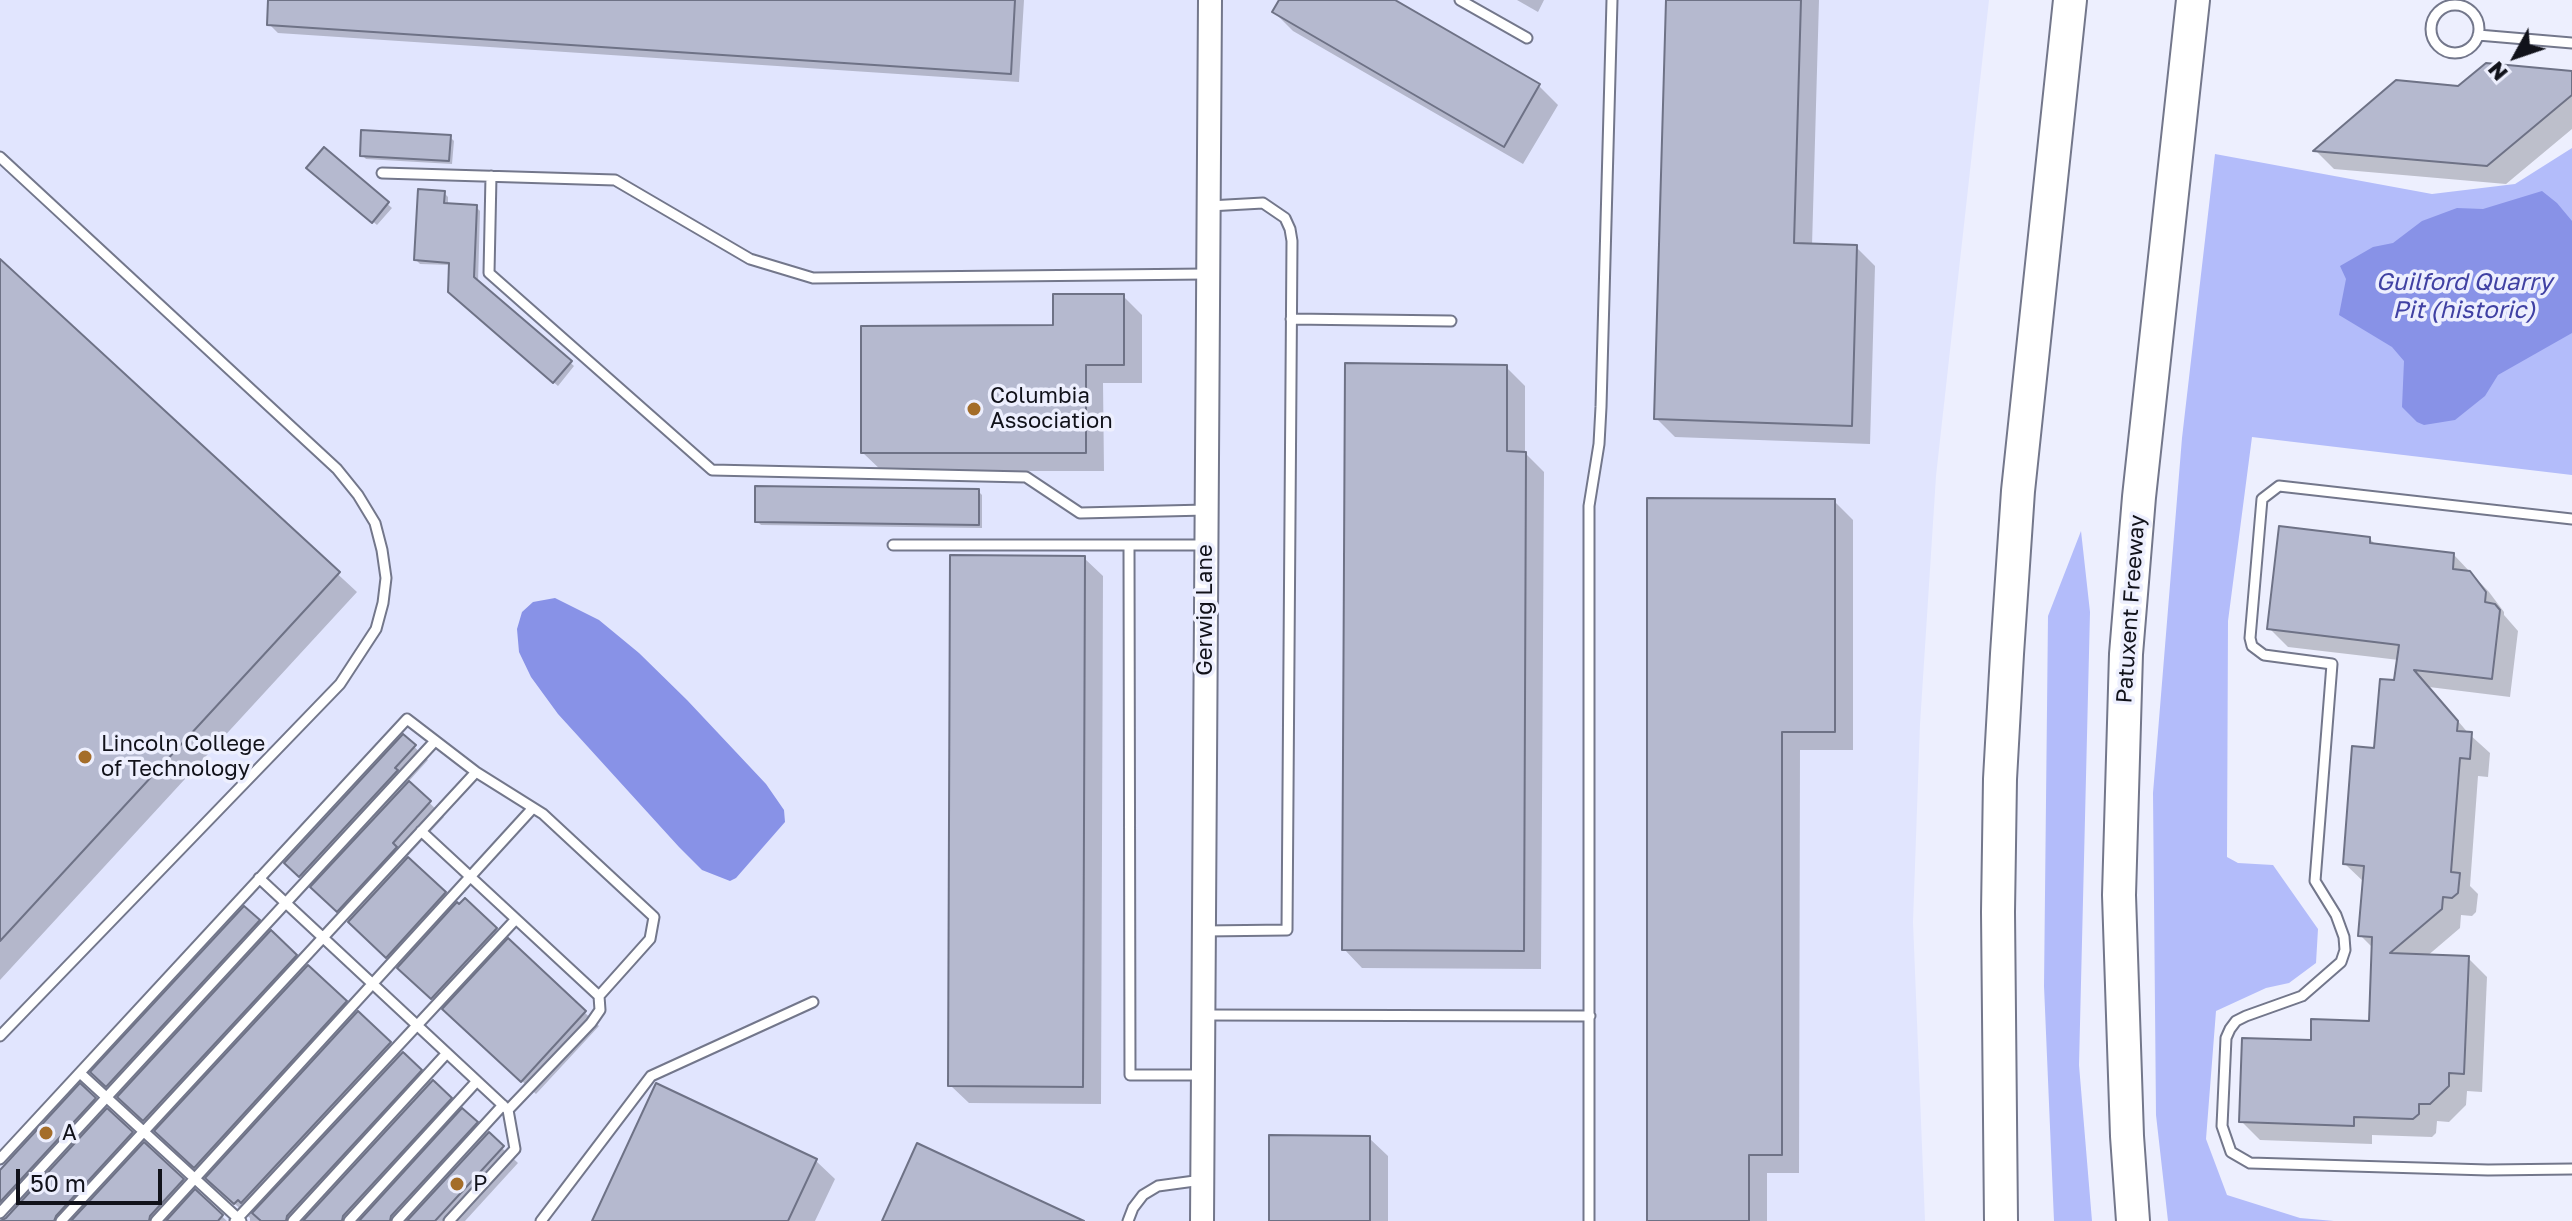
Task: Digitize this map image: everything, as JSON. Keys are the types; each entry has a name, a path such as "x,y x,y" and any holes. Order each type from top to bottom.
{"highway":[{"path":"2001,1221 1998,912 2000,779 2007,654 2018,491 2070,0"},
{"name":"Patuxent Freeway","path":"2133,1221 2119,895 2126,654 2142,467 2193,0"}],"street":[{"name":"Gerwig Lane","path":"1202,1221 1210,0"}],"lane":[{"path":"1460,0 1527,38"},
{"path":"1589,1221 1589,506 1599,444 1601,407 1612,0"},
{"path":"2457,5 2467,8 2474,15 2478,35 2468,50 2452,53 2440,49 2434,41 2431,24 2440,9 2457,5"},
{"path":"2478,35 2572,43"},
{"path":"0,157 337,469 375,523 386,578 376,629 340,684 0,1036"},
{"path":"382,173 615,180 750,259 813,278 1206,274"},
{"path":"491,176 489,273 712,470 1026,477 1080,513 1206,510"},
{"path":"1204,931 1287,930 1292,241 1285,218 1263,203 1207,206"},
{"path":"1291,319 1451,321"},
{"path":"2572,519 2279,486 2262,499 2250,638 2252,646 2264,655 2332,664 2315,881 2336,915 2345,950 2341,962 2302,996 2246,1016 2236,1021 2230,1029 2226,1038 2222,1126 2231,1152 2250,1163 2488,1170 2572,1169"},
{"path":"893,545 1206,545"},
{"path":"1129,545 1130,1075 1204,1075"},
{"path":"0,1159 407,719 476,772 543,814 654,917 650,939 599,996"},
{"path":"0,1213 435,741"},
{"path":"61,1221 476,772"},
{"path":"156,1221 532,809"},
{"path":"397,1221 591,1023 600,1010 599,996 421,831"},
{"path":"259,878 506,1108 515,1149 449,1221"},
{"path":"80,1073 238,1220 516,919"},
{"path":"541,1221 651,1076 813,1002"},
{"path":"1204,1015 1590,1016"},
{"path":"293,1221 447,1053"},
{"path":"349,1221 477,1081"},
{"path":"1128,1221 1143,1195 1158,1186 1202,1180"}],"shaded area":[{"path":"0,0 1989,0 1936,476 1920,724 1913,922 1925,1221 0,1221"},
{"path":"2572,148 2572,475 2252,437 2228,621 2227,857 2238,863 2273,865 2318,929 2316,963 2289,983 2266,988 2216,1011 2206,1139 2227,1195 2300,1218 2334,1221 2168,1221 2156,1115 2153,793 2182,438 2215,154 2432,194 2515,184"},
{"path":"2081,531 2090,612 2079,1065 2092,1221 2054,1221 2044,986 2048,616"}],"water":[{"name":"Guilford Quarry Pit (historic)","path":"2542,191 2572,221 2572,333 2498,375 2485,396 2455,420 2424,425 2417,422 2402,407 2404,361 2392,347 2339,315 2346,279 2340,266 2373,247 2393,243 2422,221 2457,208 2483,209"},
{"path":"555,598 599,620 639,653 766,784 784,810 785,822 736,878 730,881 702,870 558,714 531,677 519,652 517,629 522,612 533,602"}],"building":[{"path":"268,0 1015,0 1011,74 267,25"},
{"path":"1279,0 1395,0 1540,84 1504,147 1272,12"},
{"path":"1666,0 1801,0 1794,243 1857,245 1852,426 1654,419"},
{"path":"2486,63 2572,71 2572,95 2487,166 2313,151 2396,80 2458,86"},
{"path":"361,130 451,135 449,161 360,156"},
{"path":"324,147 389,202 372,223 306,168"},
{"path":"418,189 445,191 444,203 477,205 474,277 572,361 553,383 448,292 449,263 414,260"},
{"name":"Lincoln College of Technology","path":"0,259 340,572 0,941"},
{"name":"Columbia Association","path":"1053,294 1124,294 1124,365 1086,365 1086,453 861,453 861,326 1053,325"},
{"path":"1345,363 1507,365 1507,451 1526,452 1524,951 1342,950"},
{"path":"755,486 979,489 979,525 755,522"},
{"path":"1647,498 1835,499 1835,732 1782,732 1782,1155 1749,1155 1749,1221 1647,1221"},
{"path":"2279,526 2370,537 2370,543 2454,553 2453,569 2470,571 2486,592 2485,602 2495,604 2500,610 2492,679 2414,670 2458,721 2457,731 2472,732 2470,759 2460,758 2451,872 2460,873 2458,893 2452,898 2443,897 2442,909 2390,953 2469,956 2464,1074 2449,1073 2449,1086 2430,1104 2419,1104 2419,1114 2413,1119 2354,1117 2354,1126 2239,1122 2242,1038 2311,1040 2311,1019 2369,1021 2372,937 2358,936 2364,866 2343,864 2352,746 2374,748 2380,679 2394,680 2399,645 2267,629"},
{"path":"950,555 1085,556 1083,1087 948,1086"},
{"path":"403,734 416,745 395,768 398,770 299,877 284,863"},
{"path":"409,781 431,801 393,843 397,847 337,912 310,887"},
{"path":"408,857 446,892 386,958 348,922"},
{"path":"465,898 497,928 431,999 397,968 457,902 459,904"},
{"path":"244,906 260,920 106,1087 90,1072"},
{"path":"271,930 297,955 143,1121 117,1097"},
{"path":"508,938 586,1011 521,1082 442,1009"},
{"path":"308,965 347,1001 194,1168 154,1131"},
{"path":"358,1011 391,1042 241,1203 238,1200 234,1204 205,1178"},
{"path":"403,1052 422,1070 287,1216 286,1221 261,1221 252,1213"},
{"path":"433,1080 452,1098 343,1216 342,1221 303,1221"},
{"name":"A","path":"80,1083 96,1098 0,1202 0,1170"},
{"path":"656,1083 817,1159 788,1221 592,1221"},
{"path":"107,1108 133,1132 54,1221 0,1221 6,1218"},
{"path":"462,1108 478,1122 391,1216 390,1221 359,1221"},
{"name":"P","path":"489,1132 504,1146 435,1221 407,1221"},
{"path":"1269,1135 1370,1136 1370,1221 1269,1221"},
{"path":"144,1142 184,1179 150,1216 149,1221 71,1221"},
{"path":"917,1143 1084,1221 882,1221"},
{"path":"195,1189 223,1215 218,1221 166,1221"}],"place":[{"name":"Columbia Association","path":"974,409"},
{"name":"Lincoln College of Technology","path":"85,757"},
{"name":"A","path":"46,1133"},
{"name":"P","path":"457,1184"}]}
